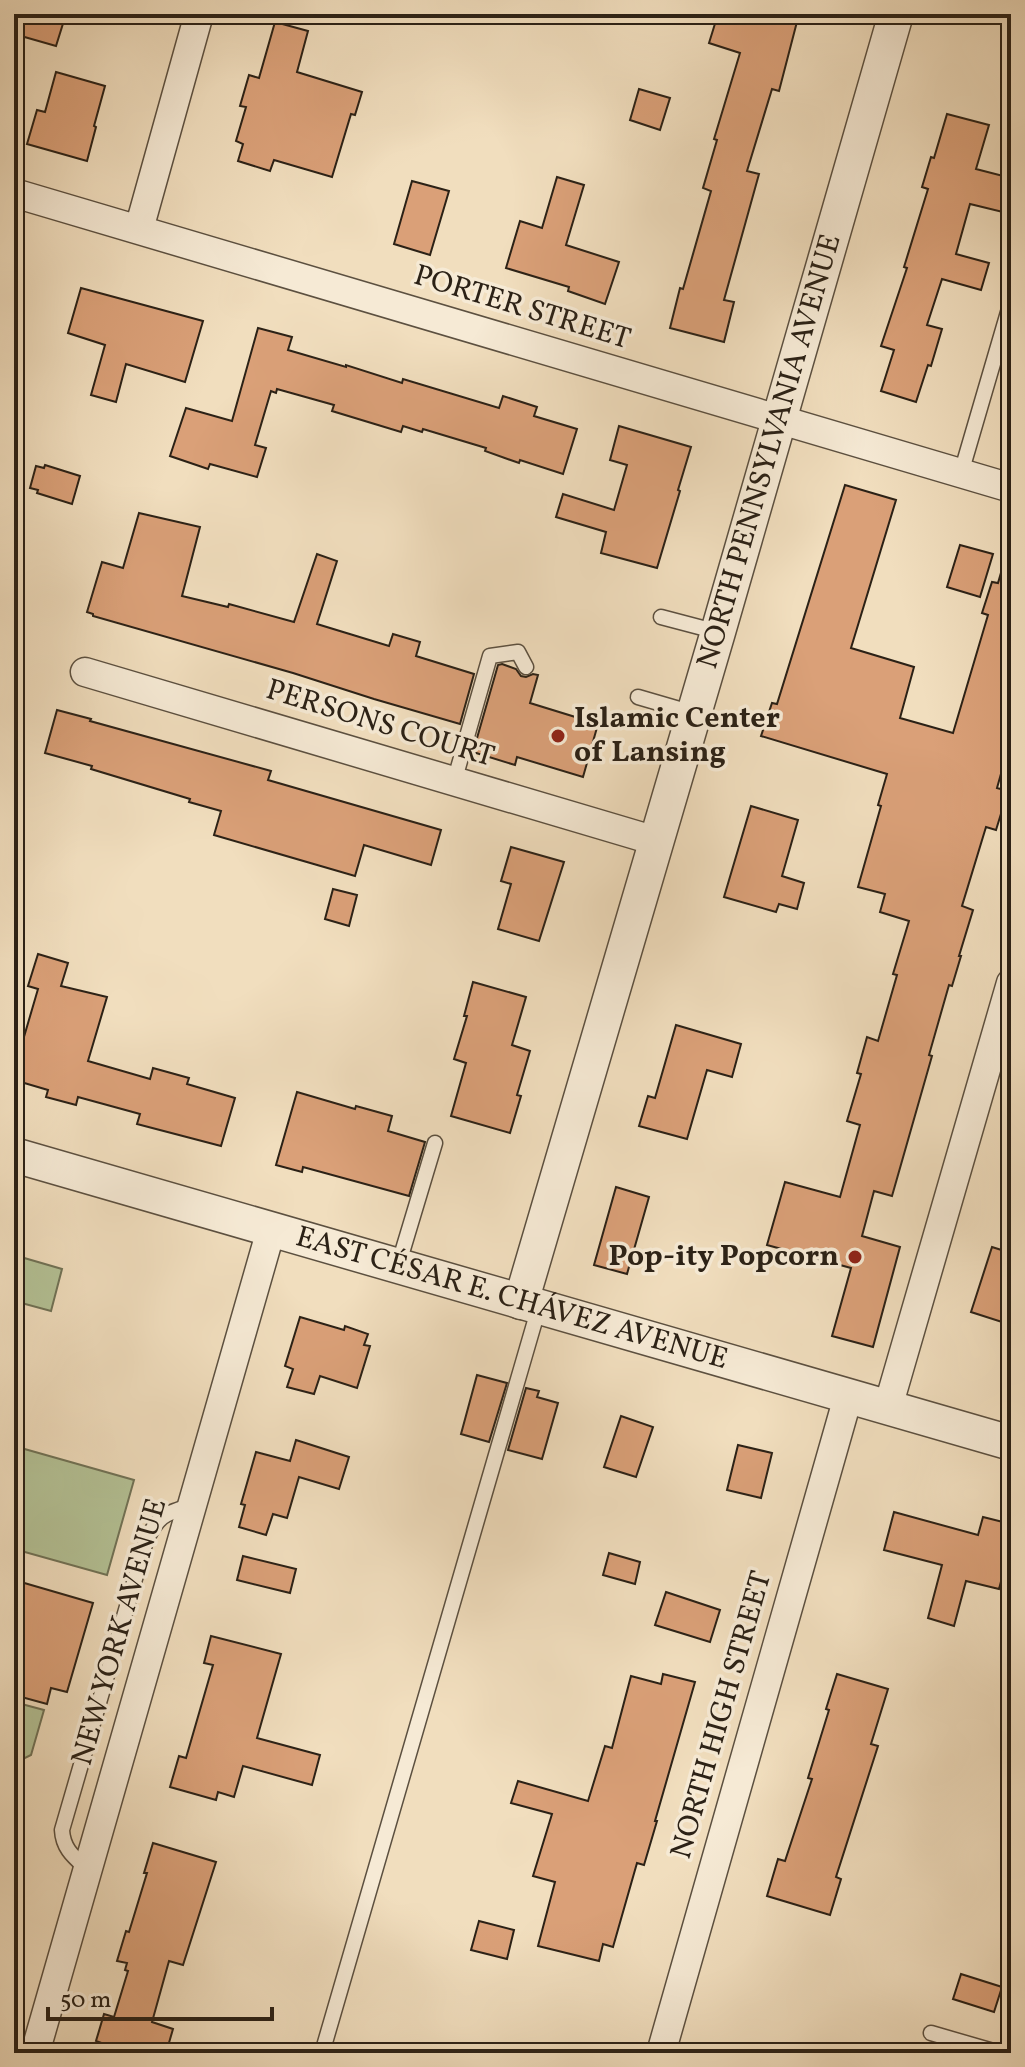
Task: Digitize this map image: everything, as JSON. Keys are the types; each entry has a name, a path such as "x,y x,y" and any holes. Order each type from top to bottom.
{"street":[{"path":"139,229 199,14"},
{"name":"NORTH PENNSYLVANIA AVENUE","path":"530,1304 656,841 896,14"},
{"name":"PORTER STREET","path":"14,193 1011,488"},
{"name":"PERSONS COURT","path":"85,672 656,841"},
{"path":"888,1407 1011,983"},
{"name":"EAST CÉSAR E. CHÁVEZ AVENUE","path":"14,1155 1011,1443"},
{"name":"NEW YORK AVENUE","path":"35,2053 271,1230"},
{"name":"NORTH HIGH STREET","path":"661,2053 848,1397"}],"lane":[{"path":"961,473 1011,302"},
{"path":"661,617 718,632"},
{"path":"454,782 490,656 518,652 526,667"},
{"path":"638,697 694,713"},
{"path":"398,1267 435,1143"},
{"path":"322,2053 530,1304"},
{"path":"931,2033 1000,2053"}],"green space":[{"path":"14,1255 62,1269 51,1311 14,1301"},
{"path":"14,1446 134,1480 107,1575 14,1549"},
{"path":"14,1702 44,1710 31,1755 23,1759 14,1756"}],"building":[{"path":"18,14 66,14 56,46 14,34"},
{"path":"718,14 799,14 779,91 772,89 747,171 759,174 724,300 734,302 724,342 670,328 711,191 703,188 740,53 709,43"},
{"path":"275,22 308,31 297,72 362,92 355,115 351,114 332,177 274,160 270,171 238,161 243,144 236,141 246,107 240,106 249,75 259,78"},
{"path":"56,72 105,86 87,161 27,144 37,110 45,112"},
{"path":"639,89 670,98 660,130 630,120"},
{"path":"947,114 989,125 976,169 1011,178 1011,214 970,204 956,254 989,263 981,290 942,279 927,325 942,329 916,402 881,391 894,350 881,346 907,268 904,267 928,189 922,187"},
{"path":"557,177 584,185 566,245 619,262 605,304 568,291 569,287 506,268 520,221 542,228"},
{"path":"412,181 449,191 430,255 394,244"},
{"path":"81,288 203,321 185,382 126,364 116,402 91,395 105,345 68,333"},
{"path":"258,328 292,337 288,350 402,383 403,379 499,408 503,396 537,407 534,416 577,429 563,474 520,460 519,463 485,451 486,448 423,429 422,432 403,426 401,432 332,411 334,405 277,389 276,393 271,391 255,445 266,448 257,477 210,464 208,469 170,456 186,408 232,421"},
{"path":"619,426 691,447 657,568 601,553 606,532 556,517 563,494 614,510 627,465 610,460"},
{"path":"45,465 80,476 72,504 30,488 36,466 44,468"},
{"path":"845,485 896,500 851,648 914,667 900,718 953,733 988,615 982,613 992,582 998,583 1005,559 1011,560 1011,738 997,788 1008,791 996,830 986,827 962,906 973,910 929,1055 932,1056 892,1196 874,1191 862,1236 900,1247 873,1347 832,1336 851,1268 767,1245 785,1182 840,1197 860,1125 847,1121 861,1074 857,1073 867,1037 878,1041 909,921 880,912 885,894 858,887 887,774 761,736 772,703 777,704"},
{"path":"139,513 200,527 182,596 228,607 229,604 294,622 317,554 337,561 317,624 389,646 393,634 420,642 416,656 474,674 460,724 93,616 87,612 102,562 123,568"},
{"path":"960,545 993,554 980,597 947,587"},
{"path":"498,665 516,669 521,676 538,675 530,703 598,724 583,777 517,757 515,765 473,752"},
{"path":"57,710 271,771 268,780 441,830 431,865 364,845 355,876 214,835 221,811 45,753"},
{"path":"751,806 798,820 782,876 804,883 797,909 779,904 776,912 724,897"},
{"path":"511,847 564,862 539,941 498,929 511,884 501,881"},
{"path":"333,889 357,895 349,926 325,919"},
{"path":"38,954 68,963 61,986 107,997 88,1061 150,1079 153,1068 189,1078 187,1084 235,1098 221,1146 137,1124 140,1114 78,1097 76,1105 46,1097 48,1090 14,1080 38,989 28,986"},
{"path":"473,982 526,997 512,1045 530,1051 510,1133 451,1116 466,1063 454,1059"},
{"path":"676,1025 741,1044 732,1077 707,1070 687,1139 639,1126 648,1096 655,1098"},
{"path":"297,1092 392,1116 388,1131 425,1142 409,1196 303,1167 302,1172 276,1165"},
{"path":"616,1187 649,1197 627,1274 594,1265"},
{"path":"992,1247 1011,1253 1011,1295 1002,1322 971,1312"},
{"path":"300,1317 368,1334 364,1345 370,1346 357,1388 320,1376 314,1394 287,1387 293,1369 285,1366"},
{"path":"477,1375 507,1383 489,1442 461,1434"},
{"path":"526,1388 539,1391 537,1397 558,1403 542,1459 508,1450"},
{"path":"621,1416 653,1427 636,1477 604,1467"},
{"path":"296,1440 349,1457 339,1489 299,1477 287,1518 273,1514 266,1535 239,1527 245,1505 241,1504 256,1452 290,1461"},
{"path":"738,1445 772,1453 761,1498 727,1490"},
{"path":"894,1512 978,1535 983,1517 1011,1524 1011,1544 999,1589 966,1581 954,1626 928,1618 942,1565 884,1550"},
{"path":"609,1553 640,1562 635,1584 603,1575"},
{"path":"243,1556 296,1569 290,1593 237,1580"},
{"path":"14,1580 93,1603 67,1692 51,1688 47,1704 14,1695"},
{"path":"666,1592 720,1610 710,1642 655,1625"},
{"path":"211,1636 281,1654 257,1738 320,1755 312,1785 243,1766 234,1797 218,1792 216,1800 170,1787 179,1756 186,1758 213,1665 204,1663"},
{"path":"663,1674 695,1682 644,1865 637,1863 613,1947 603,1944 599,1961 538,1946 555,1882 533,1876 552,1814 511,1803 518,1781 588,1801 605,1746 612,1748 631,1676 661,1684"},
{"path":"837,1674 888,1689 871,1744 878,1746 836,1877 841,1879 830,1915 767,1896 778,1859 785,1861 812,1779 808,1778"},
{"path":"153,1843 216,1862 183,1965 169,1961 152,2022 173,2029 166,2053 102,2053 104,2044 96,2041 104,2014 114,2017 128,1971 125,1970 127,1963 117,1961 147,1873 144,1873"},
{"path":"479,1921 514,1930 507,1959 471,1950"},
{"path":"961,1974 1002,1987 994,2012 953,1999"}],"place":[{"name":"Islamic Center of Lansing","path":"558,736"},
{"name":"Pop-ity Popcorn","path":"855,1257"}]}
